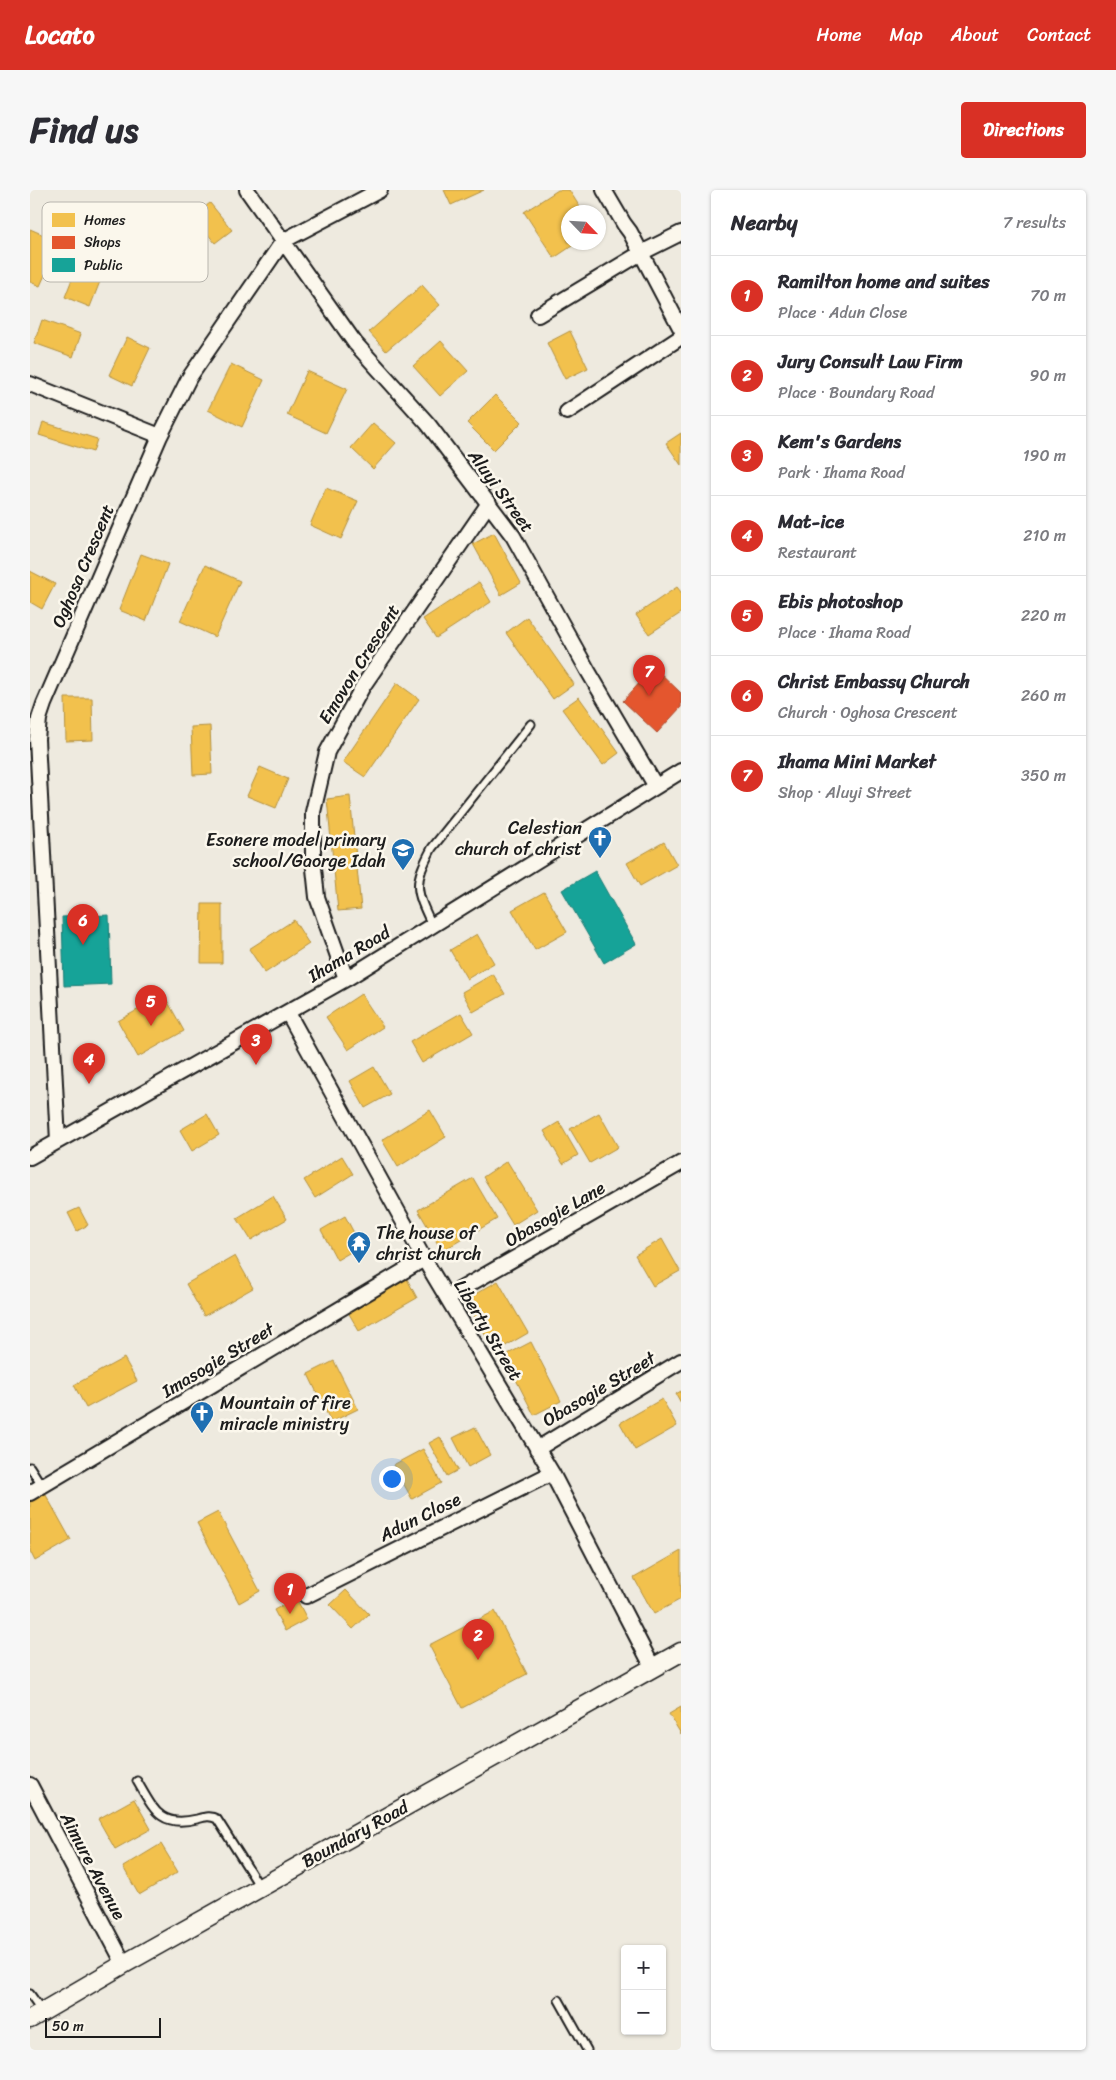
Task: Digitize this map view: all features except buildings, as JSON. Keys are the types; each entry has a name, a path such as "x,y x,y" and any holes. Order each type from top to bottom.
{"street":[{"name":"Aluyi Street","path":"247,190 355,343 428,424 513,536 655,786"},
{"name":"Oghosa Crescent","path":"58,1141 37,740 39,719 160,436 189,378 283,241 380,190"},
{"path":"604,190 630,232 681,328"},
{"path":"538,315 641,253 681,233"},
{"path":"567,412 681,337"},
{"path":"30,384 160,436"},
{"name":"Emovon Crescent","path":"346,979 317,897 313,859 313,812 327,752 363,686 489,503"},
{"name":"Ihama Road","path":"30,1157 346,979 681,771"},
{"name":"Liberty Street","path":"288,1012 424,1259 552,1473 653,1668"},
{"name":"Obasogie Lane","path":"447,1297 681,1163"},
{"name":"Imasogie Street","path":"36,1489 424,1259"},
{"name":"Obasogie Street","path":"537,1449 681,1361"},
{"name":"Adun Close","path":"306,1596 552,1473"},
{"name":"Boundary Road","path":"36,2015 260,1887 681,1652"},
{"name":"Aimure Avenue","path":"30,1785 124,1964"}],"lane":[{"path":"432,925 418,895 417,881 422,867 432,848 531,724"},
{"path":"30,1467 36,1489"},
{"path":"137,1781 153,1809 161,1817 182,1822 210,1816 217,1819 260,1887"},
{"path":"30,1994 36,2015"},
{"path":"559,2000 587,2050"}],"place":[{"name":"Ihama Mini Market","path":"649,696"},
{"name":"Celestian church of christ","path":"600,859"},
{"name":"Esonere model primary school/Gaorge Idah","path":"403,871"},
{"name":"Christ Embassy Church","path":"83,945"},
{"name":"Ebis photoshop","path":"151,1026"},
{"name":"Kem's Gardens","path":"256,1065"},
{"name":"Mat-ice","path":"89,1084"},
{"name":"The house of christ church","path":"359,1264"},
{"name":"Mountain of fire miracle ministry","path":"202,1434"},
{"name":"Ramilton home and suites","path":"290,1614"},
{"name":"Jury Consult Law Firm","path":"478,1660"}]}
